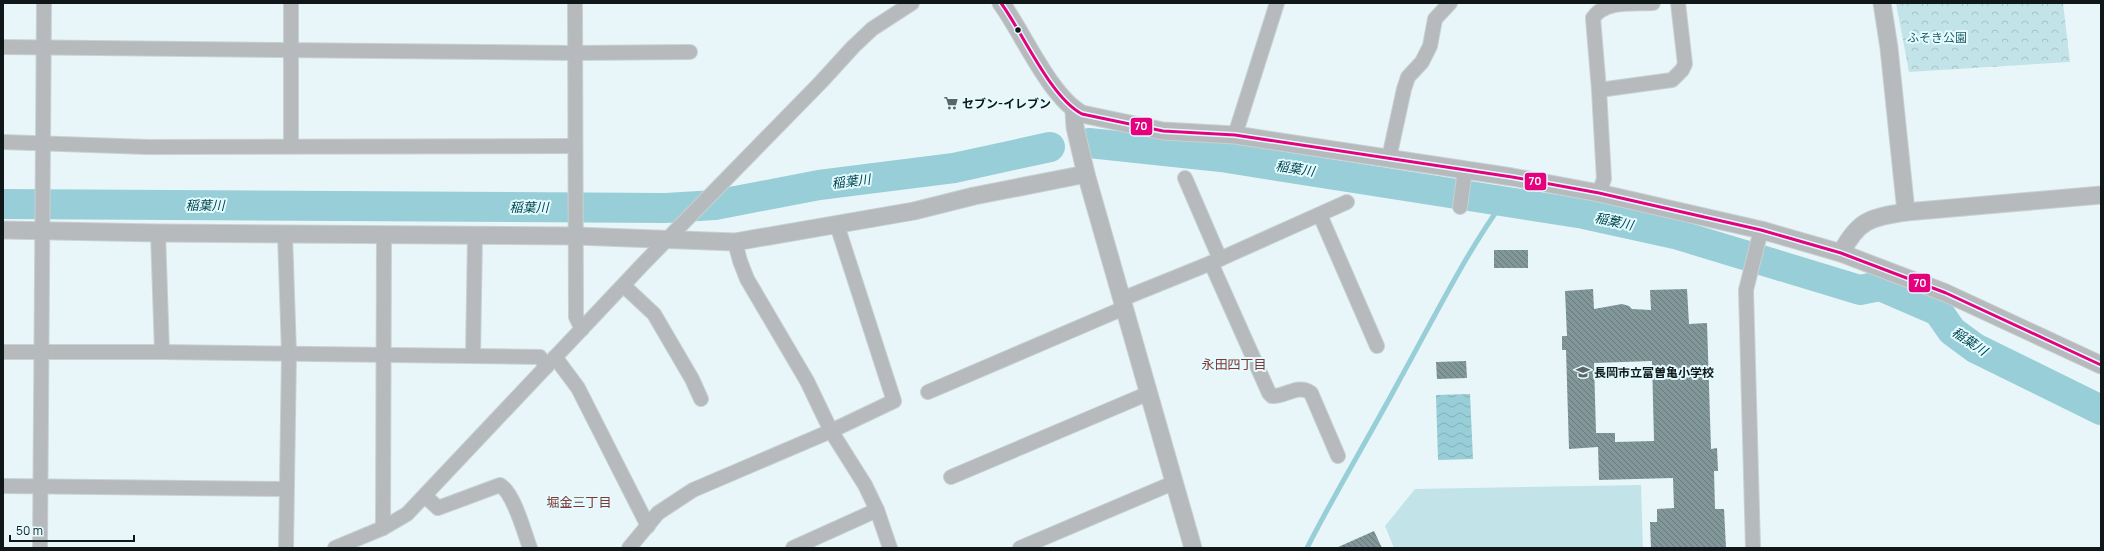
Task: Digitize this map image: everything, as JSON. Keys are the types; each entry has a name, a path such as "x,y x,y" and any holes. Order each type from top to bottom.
{"street":[{"path":"40,548 44,3"},
{"path":"291,3 289,50 291,146"},
{"path":"575,3 576,317 582,329"},
{"path":"335,548 383,528 407,514 719,186 822,82 853,47 872,29 912,3"},
{"path":"1001,3 1057,91 1074,110 1102,120 1163,131 1235,135 1390,158 1465,174 1599,193 1761,230 1841,253 1946,293 2101,365"},
{"path":"1235,135 1277,3"},
{"path":"1390,158 1408,77 1422,62 1430,46 1435,19 1450,3"},
{"path":"1599,193 1604,179 1593,18 1596,12 1608,6 1653,3"},
{"path":"1599,90 1672,80 1682,70 1685,64 1678,3"},
{"path":"1882,3 1889,48 1906,212"},
{"path":"3,47 574,53 690,52"},
{"path":"1074,110 1075,127 1086,174 1149,393 1173,483 1193,548"},
{"path":"3,142 42,142 148,147 575,146"},
{"path":"3,230 158,233 576,236 670,238 736,242 914,211 974,196 1086,174"},
{"path":"1460,207 1465,174"},
{"path":"1185,178 1216,261 1269,393 1272,396 1276,396 1298,389 1306,389 1311,393 1338,456"},
{"path":"1841,253 1850,237 1868,220 1879,216 1906,212 2101,195"},
{"path":"928,392 1347,202"},
{"path":"1320,215 1377,346"},
{"path":"629,548 658,513 693,490 831,431 894,401 837,225"},
{"path":"1754,548 1746,290 1761,230"},
{"path":"158,233 162,352"},
{"path":"285,234 289,353 286,548"},
{"path":"383,528 384,234"},
{"path":"473,356 475,236"},
{"path":"736,242 740,261 748,279 807,381 831,431 865,485 877,510 890,548"},
{"path":"624,286 654,314 692,379 701,399"},
{"path":"3,352 289,353 540,357 551,362 578,388 648,526"},
{"path":"951,477 1149,393"},
{"path":"1020,548 1173,483"},
{"path":"425,496 438,508 500,485 505,488 510,496 530,548"},
{"path":"3,486 286,489"},
{"path":"793,548 877,510"}],"green space":[{"name":"ふそき公園","path":"1896,3 2063,3 2070,62 1909,72"},
{"path":"1641,485 1643,548 1394,548 1385,526 1415,489"}],"water":[{"path":"1470,394 1473,459 1438,460 1436,395"}],"building":[{"path":"1494,250 1528,250 1528,268 1494,268"},
{"path":"1593,289 1594,309 1622,304 1629,306 1632,309 1651,310 1650,290 1687,289 1689,324 1707,323 1711,449 1717,448 1718,471 1714,471 1715,509 1724,509 1726,548 1651,548 1650,522 1657,522 1657,509 1674,508 1673,478 1599,480 1598,447 1569,449 1566,350 1562,350 1562,336 1567,336 1565,291","holes":["1652,361 1654,441 1615,442 1615,433 1596,433 1594,363"]},
{"path":"1466,361 1467,378 1437,379 1436,362"},
{"path":"1374,531 1382,548 1336,548"}],"waterway":[{"name":"稲葉川","path":"1089,143 1221,157 1584,214 1675,234 1860,290 1880,286 1938,311 1952,331 1975,348 2101,410"},
{"name":"稲葉川","path":"3,204 666,208 715,205 819,185 954,168 1050,147"},
{"path":"1307,548 1449,290 1488,223 1503,202"}],"transit line":[{"name":"70","path":"1001,3 1048,79 1070,106 1082,114 1163,131 1235,135 1512,177 1599,193 1761,230 1841,253 1946,293 2101,365"}],"place":[{"name":"セブン-イレブン","path":"951,103"},
{"name":"長岡市立富曽亀小学校","path":"1583,372"}],"district":[{"name":"永田四丁目","path":"1234,364"},
{"name":"堀金三丁目","path":"579,502"}]}
